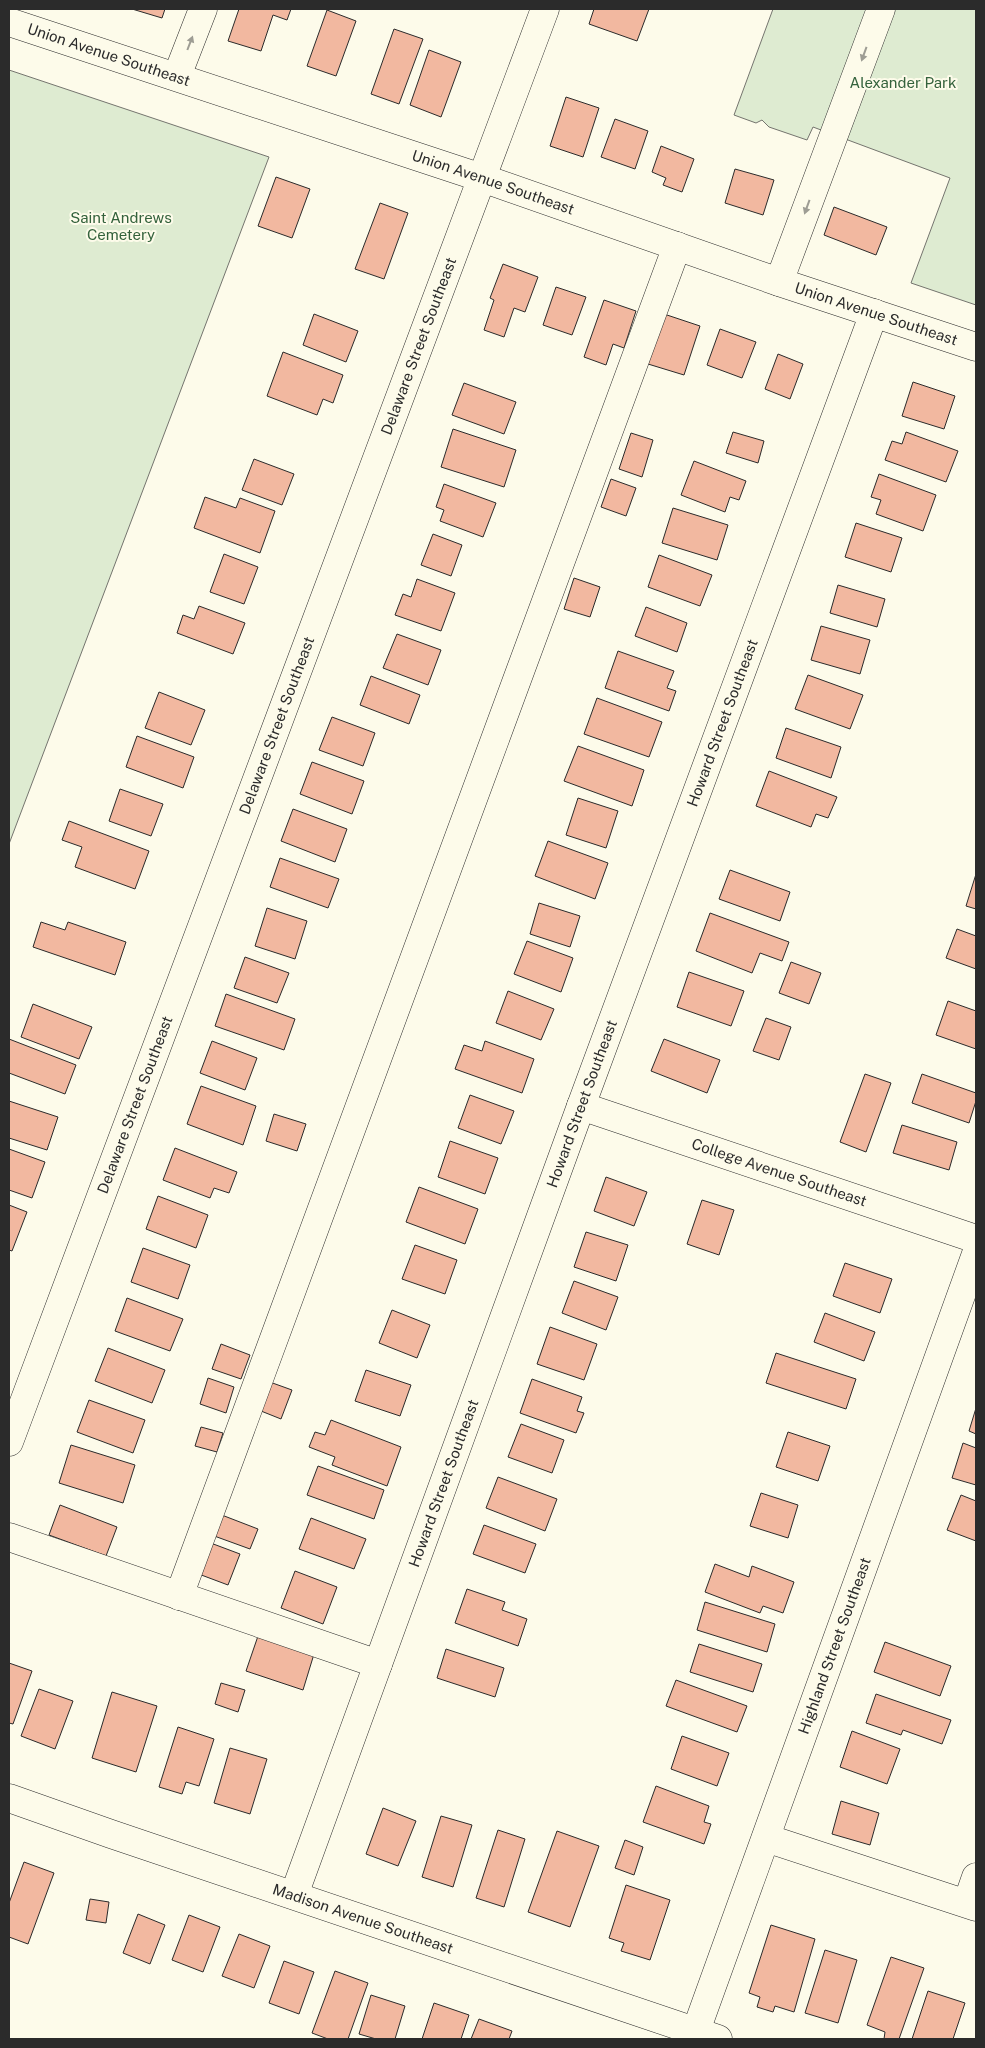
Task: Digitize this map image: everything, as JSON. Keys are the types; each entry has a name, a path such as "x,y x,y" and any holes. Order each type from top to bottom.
{"street":[{"path":"177,76 203,9"},
{"name":"Delaware Street Southeast","path":"9,1442 545,9"},
{"path":"779,282 881,9"},
{"name":"Union Avenue Southeast","path":"9,22 482,178 779,282 976,347"},
{"path":"179,1596 677,246"},
{"name":"Howard Street Southeast","path":"294,1895 581,1106 874,313"},
{"name":"College Avenue Southeast","path":"581,1106 976,1239"},
{"name":"Highland Street Southeast","path":"702,2037 766,1838 976,1254"},
{"path":"9,1537 378,1664"},
{"name":"Madison Avenue Southeast","path":"9,1798 702,2037"},
{"path":"766,1838 972,1905 976,1877"}],"green space":[{"name":"Alexander Park","path":"773,9 976,9 976,305 911,283 950,178 813,127 807,140 769,127 762,120 756,123 734,115"},
{"name":"Saint Andrews Cemetery","path":"9,70 269,157 9,844"}],"building":[{"path":"132,9 165,9 162,18"},
{"path":"239,9 291,9 287,20 273,15 261,51 228,41"},
{"path":"594,9 649,9 637,41 589,24"},
{"path":"327,10 356,21 336,76 307,66"},
{"path":"394,29 423,39 399,104 371,94"},
{"path":"429,50 461,62 441,117 410,105"},
{"path":"566,97 599,108 583,157 550,146"},
{"path":"615,119 648,131 635,169 601,157"},
{"path":"661,146 694,159 682,192 663,185 666,178 652,172"},
{"path":"735,169 774,180 763,215 725,203"},
{"path":"276,177 310,189 292,238 258,226"},
{"path":"380,203 408,213 384,279 355,269"},
{"path":"834,207 887,227 876,255 824,235"},
{"path":"503,264 538,277 525,312 514,308 504,337 484,330 494,300 490,298"},
{"path":"556,287 586,297 572,335 543,325"},
{"path":"604,300 636,311 624,348 613,344 606,365 584,357"},
{"path":"314,314 358,331 346,362 303,345"},
{"path":"664,314 700,326 684,375 648,364"},
{"path":"720,329 756,342 742,378 707,365"},
{"path":"283,352 343,375 333,403 323,399 317,415 267,396"},
{"path":"778,354 803,364 790,399 765,389"},
{"path":"913,382 955,396 944,429 902,416"},
{"path":"464,383 516,402 504,434 452,415"},
{"path":"453,429 516,450 504,487 441,467"},
{"path":"733,432 764,441 758,463 726,453"},
{"path":"906,432 958,451 946,482 885,460 892,441 902,444"},
{"path":"631,433 653,440 642,477 619,469"},
{"path":"254,459 294,474 282,505 242,490"},
{"path":"694,461 746,481 739,500 730,497 725,512 681,495"},
{"path":"879,474 936,495 923,531 876,514 881,500 871,497"},
{"path":"611,479 636,488 626,516 601,507"},
{"path":"444,484 496,503 483,537 440,521 444,510 436,507"},
{"path":"205,497 236,508 240,498 275,511 260,553 194,528"},
{"path":"673,508 728,525 717,560 662,543"},
{"path":"856,523 902,538 891,572 845,557"},
{"path":"433,534 462,545 451,576 421,565"},
{"path":"224,554 258,567 244,604 210,592"},
{"path":"659,555 712,575 700,606 648,587"},
{"path":"574,578 600,587 590,617 564,609"},
{"path":"417,579 455,593 441,631 395,615 403,594 411,597"},
{"path":"838,585 885,599 877,627 830,613"},
{"path":"199,606 245,623 233,654 177,633 183,615 194,619"},
{"path":"646,607 687,623 677,652 635,636"},
{"path":"821,626 870,640 860,674 811,660"},
{"path":"397,634 441,650 428,685 383,668"},
{"path":"618,651 674,671 667,688 676,691 669,711 605,688"},
{"path":"808,675 863,695 850,729 795,709"},
{"path":"371,676 420,695 409,724 360,705"},
{"path":"159,692 205,710 191,745 145,728"},
{"path":"597,698 662,722 649,757 584,734"},
{"path":"332,717 375,733 363,766 319,750"},
{"path":"786,728 841,747 831,778 776,758"},
{"path":"137,736 194,757 183,788 126,767"},
{"path":"578,746 644,770 632,806 564,781"},
{"path":"312,762 364,781 352,814 300,794"},
{"path":"769,771 837,797 828,818 816,814 811,827 756,806"},
{"path":"120,789 163,804 151,836 109,821"},
{"path":"578,798 618,811 606,848 566,835"},
{"path":"293,809 347,829 335,862 281,841"},
{"path":"69,821 149,851 135,889 75,867 82,847 62,840"},
{"path":"548,841 608,863 595,899 535,876"},
{"path":"280,858 339,879 328,908 270,887"},
{"path":"730,870 790,892 780,921 719,899"},
{"path":"976,874 976,909 966,906"},
{"path":"539,903 580,916 570,947 530,934"},
{"path":"267,908 307,921 295,959 255,946"},
{"path":"710,913 789,942 782,961 760,953 752,973 696,951"},
{"path":"41,922 65,930 68,922 126,942 115,975 33,947"},
{"path":"957,929 976,936 976,969 946,958"},
{"path":"527,941 573,958 561,992 514,974"},
{"path":"245,957 289,973 277,1003 234,988"},
{"path":"791,962 821,973 809,1004 779,993"},
{"path":"689,972 744,991 731,1026 677,1007"},
{"path":"508,991 554,1009 541,1040 496,1023"},
{"path":"226,994 295,1019 284,1050 215,1026"},
{"path":"948,1001 976,1011 976,1049 936,1035"},
{"path":"33,1004 92,1027 79,1059 21,1037"},
{"path":"766,1018 791,1027 779,1060 753,1051"},
{"path":"9,1039 76,1065 65,1094 9,1073"},
{"path":"664,1039 720,1060 707,1093 651,1071"},
{"path":"212,1041 257,1058 245,1090 200,1073"},
{"path":"485,1041 534,1059 522,1093 455,1069 464,1045 482,1051"},
{"path":"865,1074 891,1083 866,1152 840,1142"},
{"path":"922,1074 976,1093 976,1101 969,1123 912,1103"},
{"path":"201,1086 256,1106 243,1145 187,1124"},
{"path":"470,1095 514,1111 501,1144 458,1128"},
{"path":"9,1101 58,1117 47,1150 9,1138"},
{"path":"274,1114 306,1124 297,1151 266,1141"},
{"path":"902,1125 957,1142 949,1170 893,1153"},
{"path":"450,1141 498,1158 485,1194 438,1177"},
{"path":"175,1148 237,1172 229,1193 214,1188 210,1198 163,1180"},
{"path":"9,1149 45,1162 32,1198 9,1190"},
{"path":"606,1177 647,1192 634,1226 594,1211"},
{"path":"419,1187 478,1209 465,1244 406,1222"},
{"path":"158,1196 208,1215 196,1248 146,1229"},
{"path":"702,1200 734,1210 719,1255 687,1244"},
{"path":"9,1205 27,1212 12,1251 9,1250"},
{"path":"586,1232 628,1245 616,1281 574,1267"},
{"path":"415,1245 457,1260 445,1294 402,1279"},
{"path":"143,1248 190,1265 178,1299 131,1282"},
{"path":"845,1263 892,1279 880,1313 833,1296"},
{"path":"574,1281 618,1297 606,1330 562,1313"},
{"path":"127,1298 183,1319 170,1351 115,1331"},
{"path":"392,1310 430,1325 417,1358 379,1343"},
{"path":"825,1313 875,1332 864,1361 814,1342"},
{"path":"550,1327 597,1344 584,1380 537,1364"},
{"path":"221,1344 250,1355 241,1379 212,1369"},
{"path":"108,1348 165,1370 152,1403 95,1381"},
{"path":"776,1353 856,1379 846,1409 766,1383"},
{"path":"366,1370 411,1385 400,1416 355,1401"},
{"path":"208,1378 234,1387 226,1413 200,1404"},
{"path":"532,1379 582,1397 577,1411 584,1413 576,1433 520,1413"},
{"path":"267,1381 292,1390 281,1419 256,1409"},
{"path":"89,1400 145,1420 133,1453 77,1432"},
{"path":"976,1408 976,1434 969,1431"},
{"path":"331,1420 401,1447 387,1486 332,1465 335,1457 309,1447 315,1432 325,1435"},
{"path":"521,1424 564,1440 552,1473 508,1457"},
{"path":"201,1427 223,1433 217,1452 195,1446"},
{"path":"788,1432 830,1446 818,1481 776,1467"},
{"path":"963,1443 976,1448 976,1485 952,1478"},
{"path":"71,1445 135,1465 123,1503 59,1483"},
{"path":"318,1466 384,1490 374,1519 307,1495"},
{"path":"498,1477 557,1499 545,1531 486,1508"},
{"path":"761,1493 798,1505 788,1538 750,1526"},
{"path":"961,1495 976,1501 976,1541 947,1530"},
{"path":"60,1505 117,1527 106,1556 49,1535"},
{"path":"214,1512 258,1529 250,1549 206,1533"},
{"path":"311,1518 366,1539 354,1569 299,1549"},
{"path":"484,1525 536,1544 525,1573 473,1554"},
{"path":"208,1542 240,1554 228,1585 196,1573"},
{"path":"715,1564 749,1577 752,1566 794,1582 783,1613 763,1606 760,1613 705,1592"},
{"path":"295,1571 337,1587 323,1624 281,1608"},
{"path":"467,1589 505,1602 502,1610 527,1619 518,1646 455,1623"},
{"path":"705,1602 775,1624 767,1652 697,1630"},
{"path":"258,1636 314,1654 303,1690 246,1671"},
{"path":"885,1642 951,1666 940,1696 874,1672"},
{"path":"699,1644 762,1664 753,1692 690,1672"},
{"path":"446,1649 504,1668 495,1697 437,1678"},
{"path":"9,1663 32,1671 13,1724 9,1723"},
{"path":"676,1680 747,1706 737,1732 666,1706"},
{"path":"221,1683 245,1690 238,1712 215,1704"},
{"path":"39,1689 73,1701 55,1749 21,1736"},
{"path":"112,1692 157,1706 136,1772 92,1758"},
{"path":"876,1694 951,1720 942,1744 903,1730 901,1735 866,1723"},
{"path":"178,1727 214,1739 199,1786 186,1782 182,1794 159,1787"},
{"path":"852,1731 900,1749 887,1784 840,1767"},
{"path":"682,1736 729,1753 717,1786 671,1769"},
{"path":"230,1748 267,1759 250,1814 214,1803"},
{"path":"656,1786 709,1806 704,1822 711,1824 704,1844 643,1822"},
{"path":"841,1801 879,1813 870,1845 832,1834"},
{"path":"383,1808 416,1821 398,1866 366,1854"},
{"path":"441,1816 472,1825 453,1887 422,1877"},
{"path":"498,1830 525,1839 504,1907 476,1898"},
{"path":"557,1831 599,1846 570,1927 528,1912"},
{"path":"625,1840 643,1847 634,1875 615,1868"},
{"path":"24,1862 54,1873 28,1944 9,1937 9,1903"},
{"path":"626,1885 670,1900 650,1960 621,1951 624,1943 609,1938"},
{"path":"90,1899 109,1902 106,1923 86,1920"},
{"path":"138,1914 165,1925 150,1964 123,1953"},
{"path":"189,1915 220,1927 203,1972 172,1960"},
{"path":"771,1925 815,1939 794,2012 775,2006 773,2012 757,2007 760,1997 749,1993"},
{"path":"239,1934 270,1946 254,1988 222,1976"},
{"path":"825,1950 857,1960 838,2023 805,2013"},
{"path":"891,1957 924,1968 899,2039 884,2039 885,2032 867,2025"},
{"path":"284,1961 314,1972 299,2014 269,2003"},
{"path":"335,1971 368,1983 348,2039 328,2039 312,2033"},
{"path":"928,1991 965,2003 953,2039 912,2039"},
{"path":"371,1995 405,2006 395,2039 376,2039 359,2034"},
{"path":"434,2003 469,2015 461,2039 422,2039"},
{"path":"479,2019 512,2031 509,2039 471,2039"}]}
